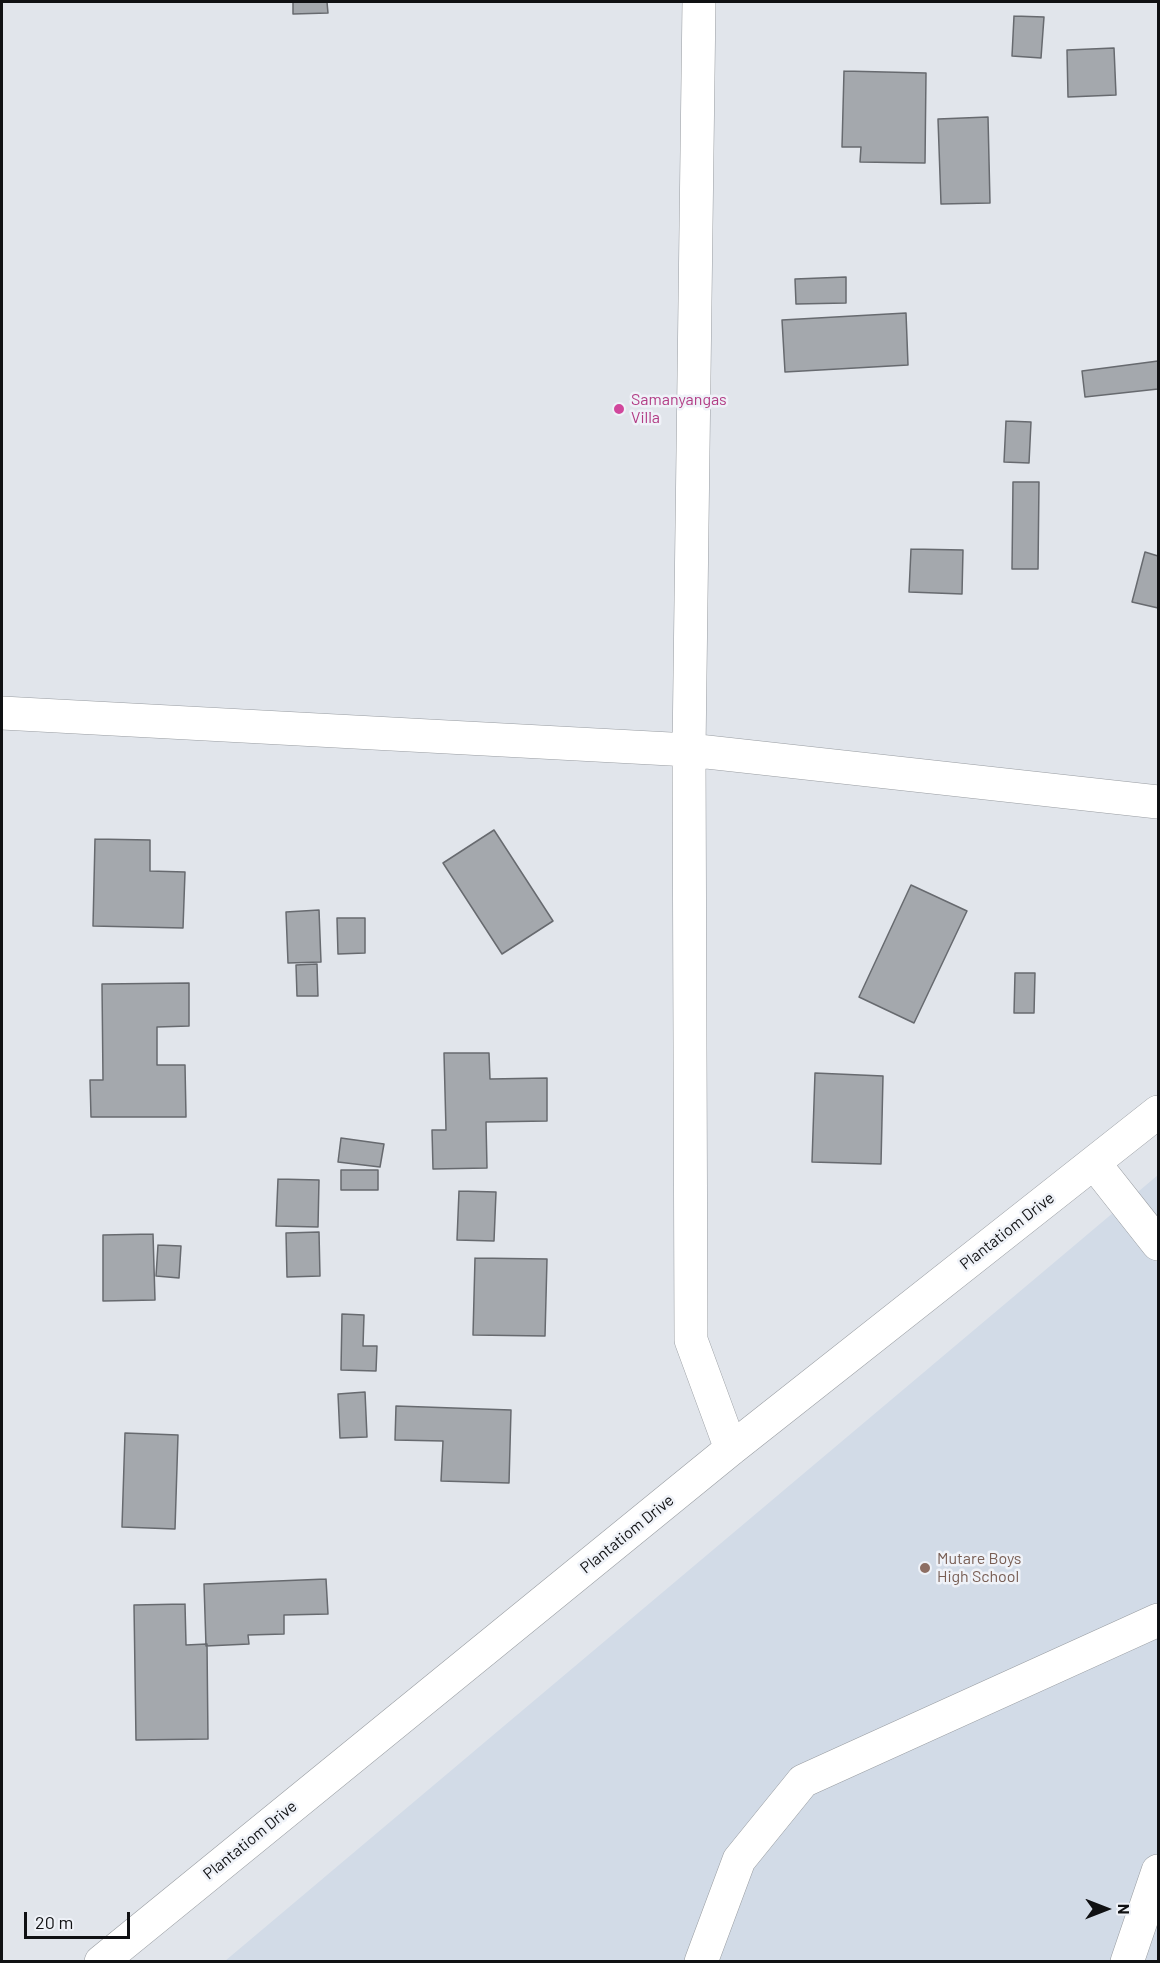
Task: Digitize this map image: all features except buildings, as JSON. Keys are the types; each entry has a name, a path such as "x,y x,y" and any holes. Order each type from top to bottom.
{"street":[{"path":"699,2 689,750 691,1340 731,1449"},
{"path":"2,713 689,750 1158,802"},
{"name":"Plantatiom Drive","path":"101,1962 731,1449 1158,1112"},
{"path":"1094,1163 1158,1244"},
{"path":"701,1962 739,1860 803,1780 1158,1620"},
{"path":"1127,1962 1158,1871"}],"shaded area":[{"name":"Mutare Boys High School","path":"1158,1175 1158,1961 225,1961"}],"place":[{"name":"Samanyangas Villa","path":"619,409"},
{"name":"Mutare Boys High School","path":"925,1568"}]}
